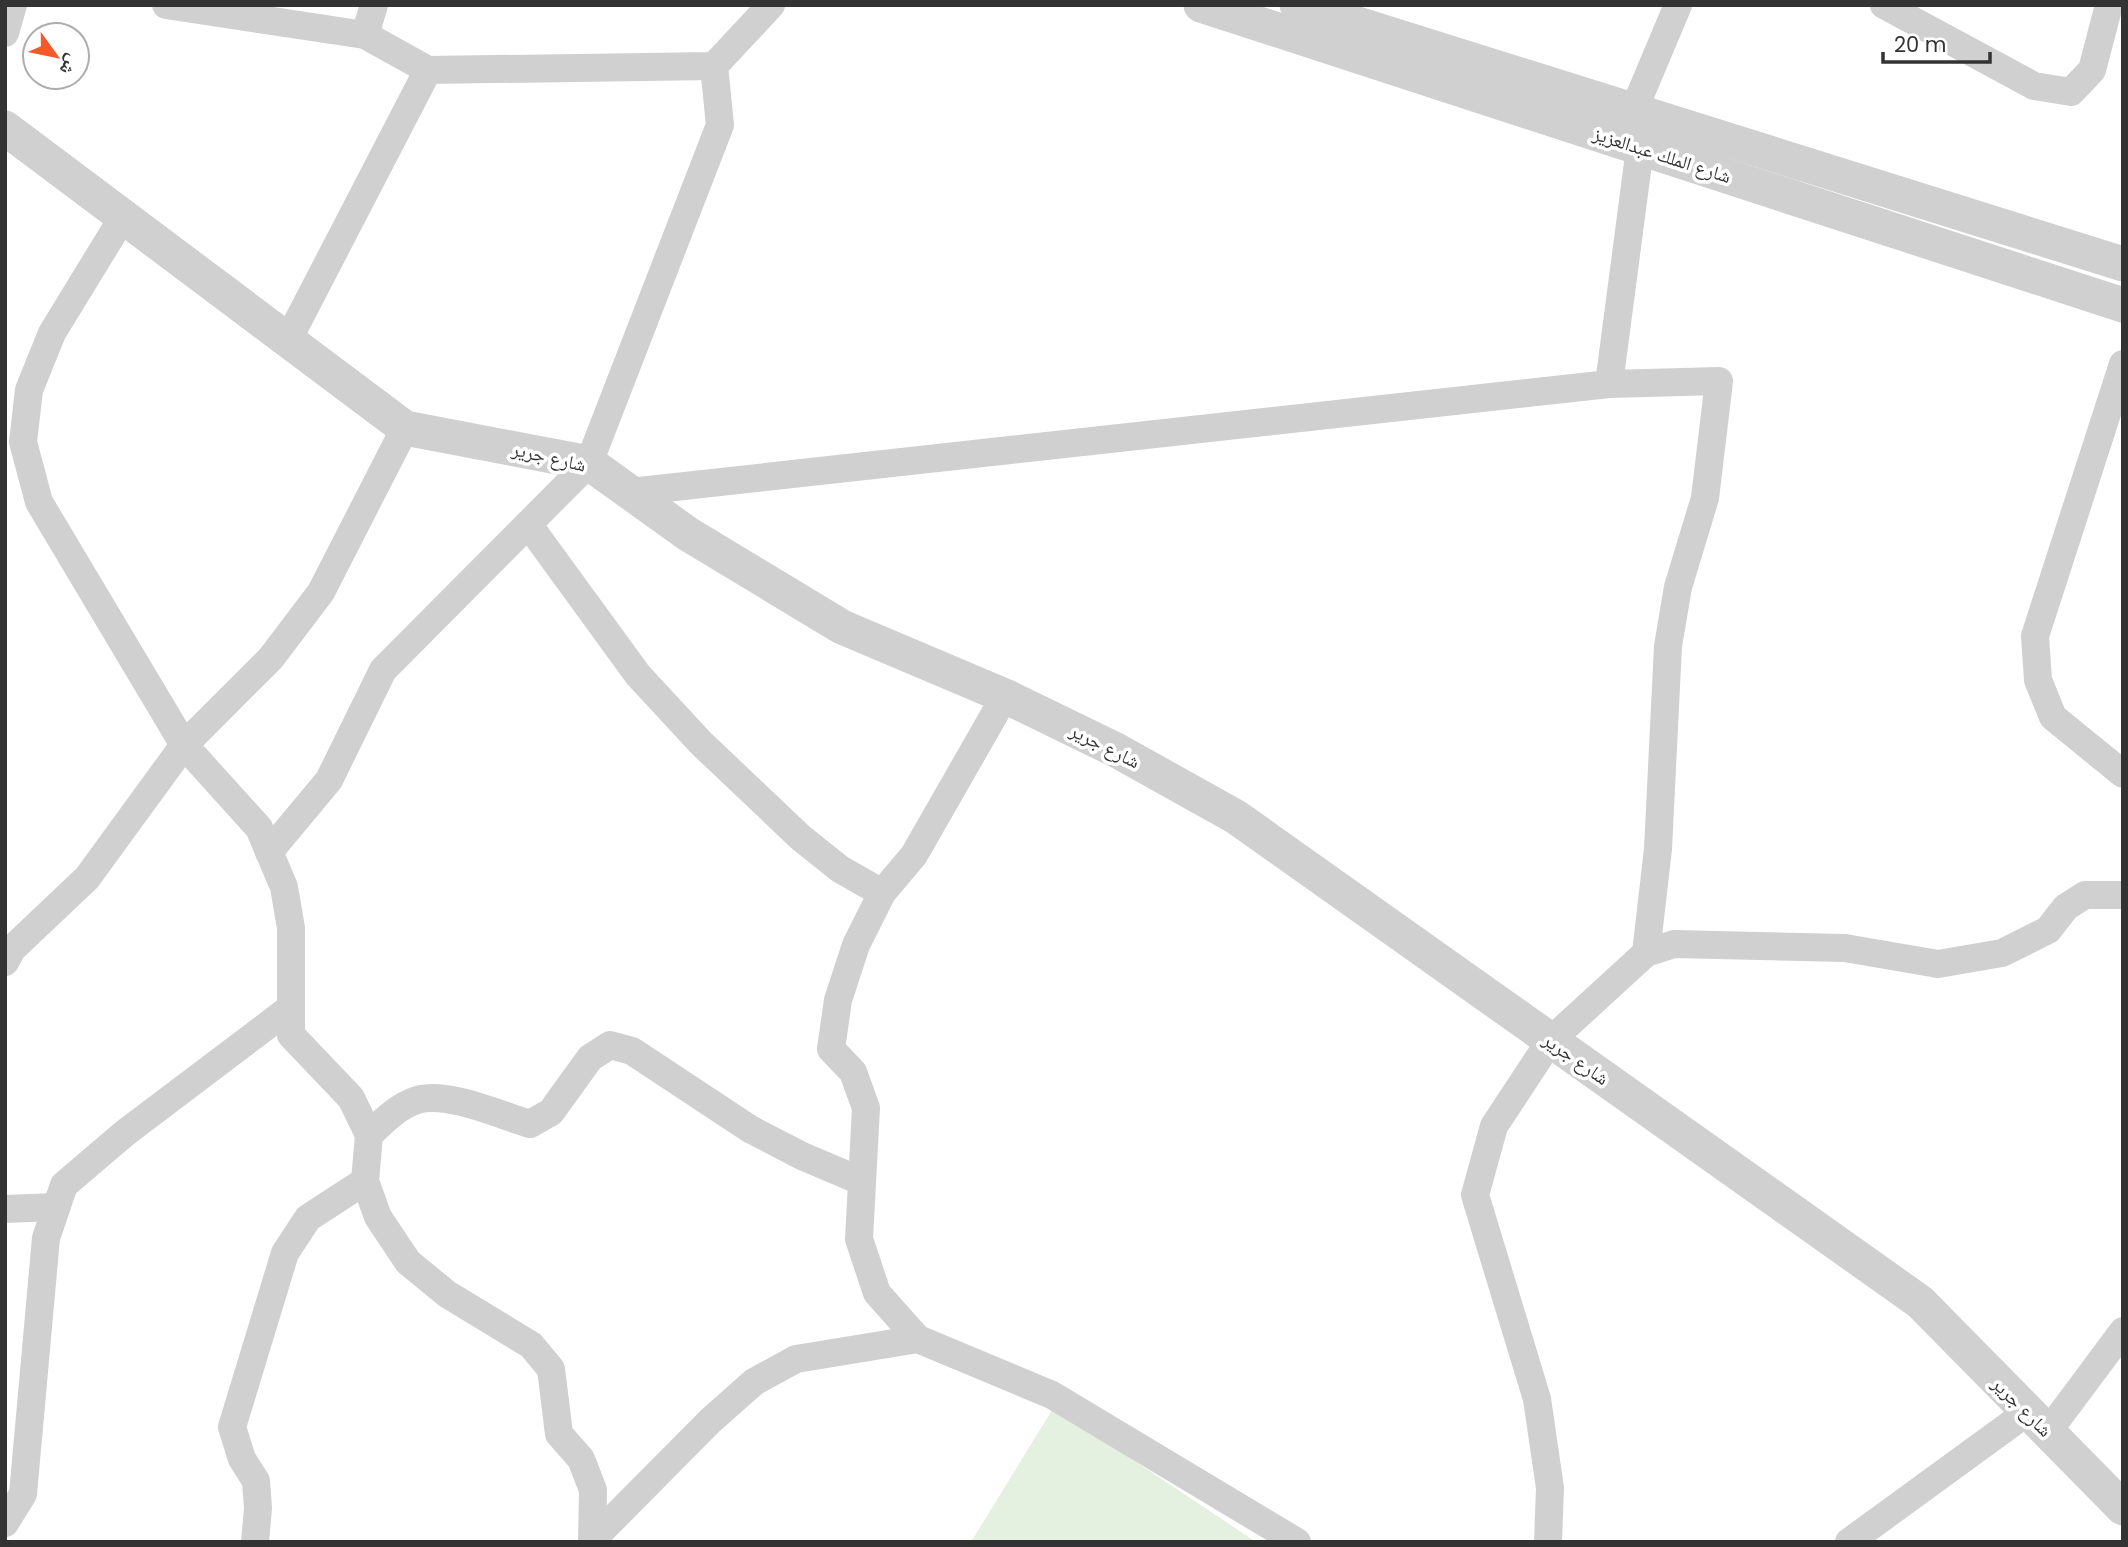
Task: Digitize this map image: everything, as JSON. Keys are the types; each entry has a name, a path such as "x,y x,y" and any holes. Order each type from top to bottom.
{"street":[{"path":"5,33 13,5"},
{"path":"166,5 365,35 428,70 714,66 771,5"},
{"path":"365,35 374,5"},
{"name":"شارع الملك عبدالعزيز","path":"1200,5 2123,305"},
{"name":"شارع الملك عبدالعزيز","path":"1297,5 2123,264"},
{"path":"1633,112 1678,5"},
{"path":"1884,5 2034,86 2071,92 2092,69 2109,5"},
{"path":"269,852 329,780 383,670 589,463 720,124 714,66"},
{"path":"288,340 428,70"},
{"name":"شارع جرير","path":"5,128 405,428 589,463 688,534 842,628 1005,696 1116,750 1236,817 1920,1302 2123,1508"},
{"path":"1609,384 1640,148"},
{"path":"124,217 52,333 29,390 23,442 38,502 184,745 259,828 284,887 291,928 291,1035 351,1098 369,1135 365,1181 378,1217 408,1262 447,1294 531,1345 551,1369 559,1434 580,1459 593,1490 593,1541"},
{"path":"2123,363 2035,636 2038,680 2053,717 2123,774"},
{"path":"630,492 1609,384 1719,381 1705,498 1678,587 1668,646 1658,849 1646,953"},
{"path":"5,962 12,948 87,878 184,745 271,658 321,592 405,428"},
{"path":"528,524 638,675 701,743 800,837 840,869 882,893"},
{"path":"1005,696 914,855 882,893 856,945 838,1000 831,1049 853,1072 866,1108 859,1239 877,1293 918,1339 1052,1395 1297,1542"},
{"path":"1548,1542 1550,1488 1536,1399 1475,1195 1494,1126 1550,1041 1646,953 1674,944 1845,948 1938,964 2002,953 2048,930 2066,908 2085,895 2123,895"},
{"path":"5,1523 23,1494 46,1238 64,1185 115,1141 289,1009"},
{"path":"369,1135 396,1110 419,1100 443,1098 530,1124 551,1112 590,1058 610,1045 632,1051 750,1129 802,1156 860,1181"},
{"path":"255,1542 258,1508 256,1481 242,1459 232,1427 281,1265 285,1253 307,1219 365,1181"},
{"path":"5,1209 56,1207"},
{"path":"1849,1542 2037,1423 2123,1331"},
{"path":"593,1541 710,1421 754,1382 796,1359 918,1339"}],"green space":[{"path":"1054,1407 1256,1542 971,1542"}]}
